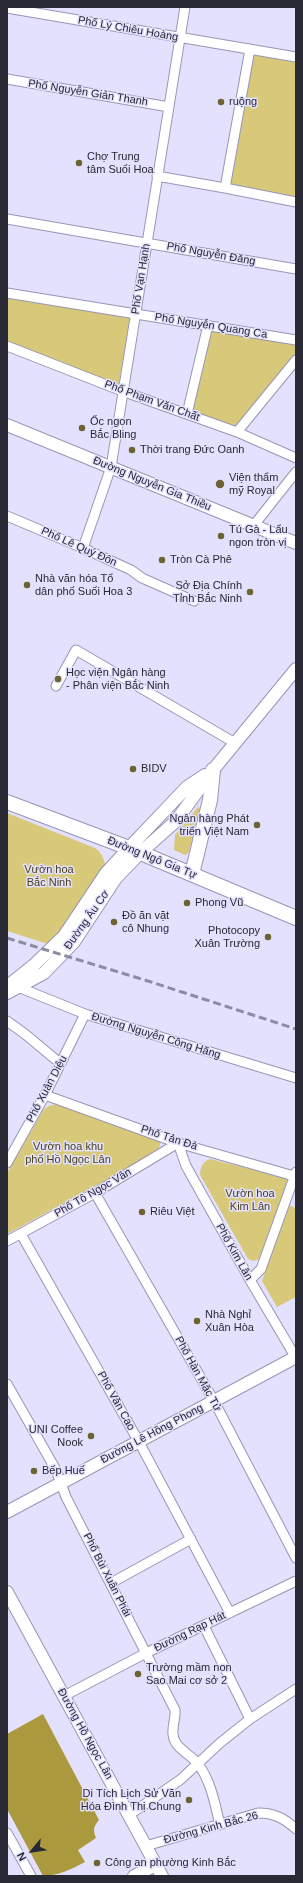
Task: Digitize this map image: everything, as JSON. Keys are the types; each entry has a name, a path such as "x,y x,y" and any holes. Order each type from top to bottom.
{"main road":[{"path":"192,874 210,800 213,770"},
{"name":"Đường Ngô Gia Tự","path":"7,802 134,850 296,918"}],"street":[{"name":"Phố Vạn Hạnh","path":"83,548 111,467 122,391 185,7"},
{"name":"Phố Lý Chiêu Hoàng","path":"7,8 296,57"},
{"path":"225,188 250,49"},
{"name":"Phố Nguyễn Giản Thanh","path":"7,79 169,106"},
{"path":"157,176 296,202"},
{"name":"Phố Nguyễn Đăng","path":"7,220 296,269"},
{"name":"Phố Nguyễn Quang Ca","path":"7,294 296,340"},
{"path":"187,414 208,325"},
{"name":"Phố Phạm Văn Chất","path":"7,346 122,391 237,432 296,458"},
{"path":"237,432 296,360"},
{"name":"Đường Nguyễn Gia Thiều","path":"7,425 296,543"},
{"path":"254,525 296,472"},
{"name":"Phố Lê Quý Đôn","path":"7,516 83,548 131,570 142,578 194,601"},
{"path":"56,686 76,650 235,743"},
{"name":"Đường Âu Cơ","path":"11,989 44,973 74,942 134,850 176,820 213,770 296,669"},
{"name":"Đường Nguyễn Công Hãng","path":"11,989 85,1014 296,1078"},
{"name":"Phố Xuân Diệu","path":"7,1163 45,1095 85,1014"},
{"path":"7,1021 61,1064"},
{"name":"Phố Tản Đà","path":"45,1095 178,1143 295,1173 261,1269 250,1280"},
{"name":"Phố Tô Ngọc Vân","path":"7,1241 95,1193 178,1143"},
{"name":"Phố Kim Lân","path":"178,1143 186,1166 250,1280 296,1357"},
{"name":"Phố Hàn Mặc Tử","path":"95,1193 214,1401 296,1558"},
{"name":"Phố Văn Cao","path":"21,1234 139,1442 230,1612"},
{"name":"Đường Lê Hồng Phong","path":"7,1512 296,1357"},
{"name":"Phố Bùi Xuân Phái","path":"7,1384 56,1470 66,1496 175,1710 176,1718 172,1730 176,1743 198,1764 208,1781 220,1825"},
{"path":"111,1583 190,1539"},
{"name":"Đường Rạp Hát","path":"64,1696 230,1612 296,1581"},
{"name":"Đường Hồ Ngọc Lân","path":"7,1592 162,1876"},
{"path":"204,1626 250,1719"},
{"path":"129,1815 180,1780 220,1743 250,1719 296,1689"},
{"name":"Đường Kinh Bắc 26","path":"146,1846 258,1813 266,1813 282,1818 296,1828"},
{"path":"7,1833 31,1876"},
{"path":"134,1876 156,1865"}],"green space":[{"path":"250,53 296,58 295,200 227,188"},
{"path":"8,296 132,316 119,382 115,385 7,343"},
{"path":"211,329 296,343 296,356 238,427 234,428 192,412"},
{"path":"198,807 200,810 189,852 185,855 174,850 175,835"},
{"name":"Vườn hoa Bắc Ninh","path":"7,813 95,848 101,854 106,868 51,945 7,931"},
{"name":"Vườn hoa khu phố Hồ Ngọc Lân","path":"56,1104 161,1141 159,1148 145,1159 7,1234 7,1173 44,1109"},
{"name":"Vườn hoa Kim Lân","path":"210,1159 283,1177 288,1181 259,1259 253,1261 248,1259 200,1175 202,1165 205,1161"},
{"path":"288,1205 296,1208 296,1297 277,1307 262,1281"}],"shaded area":[{"path":"43,1714 99,1820 94,1829 96,1838 78,1850 85,1862 70,1870 48,1876 43,1876 7,1809 7,1734"}],"railway":[{"path":"7,938 148,981 296,1029"}],"place":[{"name":"ruộng","path":"221,102"},
{"name":"Chợ Trung tâm Suối Hoa","path":"79,163"},
{"name":"Ốc ngon Bắc Bling","path":"82,428"},
{"name":"Thời trang Đức Oanh","path":"132,450"},
{"name":"Viện thẩm mỹ Royal","path":"220,484"},
{"name":"Tú Gà - Lẩu ngon tròn vị","path":"221,536"},
{"name":"Tròn Cà Phê","path":"162,560"},
{"name":"Nhà văn hóa Tổ dân phố Suối Hoa 3","path":"27,585"},
{"name":"Sở Địa Chính Tỉnh Bắc Ninh","path":"250,592"},
{"name":"Học viện Ngân hàng - Phân viện Bắc Ninh","path":"58,679"},
{"name":"BIDV","path":"133,769"},
{"name":"Ngân hàng Phát triển Việt Nam","path":"257,825"},
{"name":"Phong Vũ","path":"187,903"},
{"name":"Đồ ăn vặt cô Nhung","path":"114,922"},
{"name":"Photocopy Xuân Trường","path":"268,937"},
{"name":"Riêu Việt","path":"142,1212"},
{"name":"Nhà Nghỉ Xuân Hòa","path":"197,1321"},
{"name":"UNI Coffee Nook","path":"91,1436"},
{"name":"Bếp Huế","path":"34,1471"},
{"name":"Trường mầm non Sao Mai cơ sở 2","path":"138,1674"},
{"name":"Di Tích Lịch Sử Văn Hóa Đình Thị Chung","path":"189,1800"},
{"name":"Công an phường Kinh Bắc","path":"97,1863"}]}
